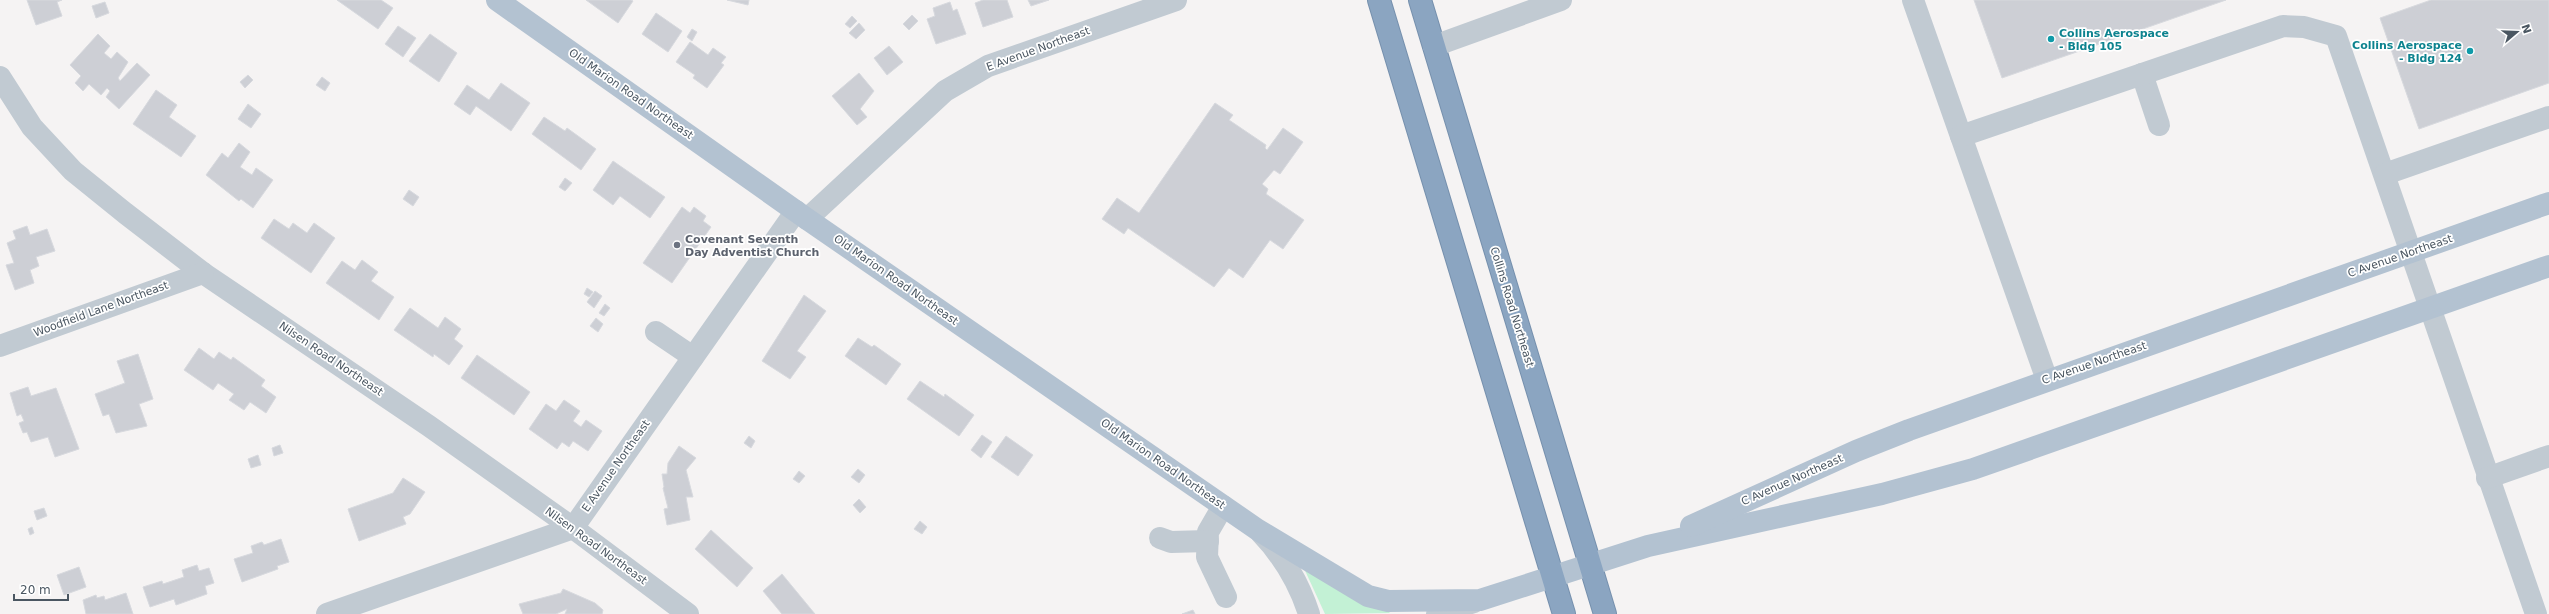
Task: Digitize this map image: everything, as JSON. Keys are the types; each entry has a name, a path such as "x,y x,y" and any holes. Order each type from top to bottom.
{"highway":[{"path":"1379,0 1564,614"},
{"name":"Collins Road Northeast","path":"1420,0 1605,614"}],"main road":[{"name":"Old Marion Road Northeast","path":"497,0 801,215 1258,530 1368,596 1388,601 1480,600"},
{"name":"C Avenue Northeast","path":"1648,546 1856,451 2047,380 2549,203"},
{"name":"C Avenue Northeast","path":"1480,600 1648,546 1882,494 1973,469 2549,266"}],"street":[{"name":"E Avenue Northeast","path":"573,528 693,357 801,215 945,92 988,66 1176,0"},
{"path":"1434,46 1561,0"},
{"path":"1912,0 2047,380"},
{"path":"1960,136 2283,26 2304,27 2336,36 2412,251 2488,478 2536,614"},
{"path":"2142,74 2159,125"},
{"name":"Nilsen Road Northeast","path":"0,77 32,127 74,171 203,272 429,426 573,528 688,614"},
{"path":"2385,174 2549,117"},
{"name":"Woodfield Lane Northeast","path":"0,346 203,272"},
{"path":"656,332 693,357"},
{"path":"2488,478 2549,456"},
{"path":"1223,506 1208,532 1207,557 1226,597"},
{"path":"327,614 573,528"},
{"name":"Old Marion Road Northeast","path":"1258,530 1285,562 1298,584 1308,614"},
{"path":"1160,538 1171,542 1208,541"},
{"name":"C Avenue Northeast","path":"1438,614 1480,600"}],"green space":[{"path":"1302,564 1387,610 1390,613 1325,614"}],"building":[{"path":"27,0 62,0 57,2 62,16 36,25"},
{"path":"337,0 381,0 393,8 378,29"},
{"path":"586,0 631,0 633,1 618,23"},
{"path":"727,0 749,0 748,5"},
{"path":"983,0 1007,0 1013,17 983,27 975,3"},
{"path":"1028,0 1049,0 1031,6"},
{"name":"Collins Aerospace - Bldg 105","path":"1974,0 2226,0 2002,78"},
{"name":"Collins Aerospace - Bldg 124","path":"2431,0 2549,0 2549,83 2419,129 2380,18"},
{"path":"105,2 109,13 96,18 92,6"},
{"path":"950,2 953,11 957,9 966,34 936,44 927,19 935,16 933,8"},
{"path":"656,13 682,31 668,52 642,34"},
{"path":"912,15 918,21 909,30 903,24"},
{"path":"852,16 857,21 850,28 845,24"},
{"path":"859,23 865,30 856,39 849,33"},
{"path":"398,26 416,38 403,57 385,44"},
{"path":"692,29 697,32 692,41 687,37"},
{"path":"98,34 110,46 104,53 111,59 117,52 128,62 118,78 120,81 137,63 150,75 119,109 106,97 110,91 107,88 101,95 89,84 83,91 75,83 81,76 70,65"},
{"path":"430,34 457,53 439,82 409,61"},
{"path":"690,42 708,55 713,48 726,57 721,63 724,65 707,88 693,78 695,75 676,62"},
{"path":"889,46 903,62 887,75 874,58"},
{"path":"859,73 874,91 860,109 867,117 857,125 832,96"},
{"path":"248,75 253,80 245,88 240,82"},
{"path":"322,77 330,83 325,91 316,85"},
{"path":"501,83 530,103 511,131 476,106 470,115 454,104 467,85 489,100"},
{"path":"156,90 177,105 169,117 196,136 181,157 133,124"},
{"path":"1215,103 1233,115 1229,120 1266,145 1265,148 1267,150 1283,128 1303,142 1280,174 1274,170 1262,184 1268,189 1266,194 1304,220 1283,249 1270,240 1243,278 1229,268 1214,287 1128,228 1124,234 1102,219 1117,198 1139,213"},
{"path":"248,104 261,114 251,128 238,119"},
{"path":"544,117 565,131 567,128 596,149 581,170 532,134"},
{"path":"239,143 250,152 240,167 252,175 256,168 273,180 253,208 241,199 239,201 206,175 222,153 228,158"},
{"path":"613,161 665,197 650,218 620,196 613,205 593,190"},
{"path":"565,178 572,183 565,191 559,187"},
{"path":"409,190 419,197 413,206 403,199"},
{"name":"Covenant Seventh Day Adventist Church","path":"682,207 690,213 694,207 706,216 703,221 711,227 672,283 643,263"},
{"path":"274,219 289,229 293,223 307,233 314,223 335,238 311,273 261,238"},
{"path":"27,226 30,235 47,229 55,251 36,257 39,266 30,270 34,283 15,290 6,265 14,263 7,243 16,239 13,231"},
{"path":"362,260 378,272 371,281 394,297 379,320 326,283 342,261 355,270"},
{"path":"587,288 593,292 589,297 584,294"},
{"path":"595,291 602,296 594,308 587,302"},
{"path":"804,295 826,311 797,351 806,357 790,379 762,361"},
{"path":"605,304 610,308 604,316 599,313"},
{"path":"410,308 438,328 445,317 461,329 454,339 463,346 449,365 434,354 433,357 394,330"},
{"path":"596,318 603,324 598,332 590,326"},
{"path":"858,338 872,347 874,345 901,364 886,385 845,356"},
{"path":"199,348 214,359 219,352 231,360 233,357 265,380 261,386 276,397 266,413 250,402 244,410 229,400 234,394 218,383 213,390 184,370"},
{"path":"138,354 153,399 139,404 147,426 116,433 109,414 103,416 95,394 125,383 117,361"},
{"path":"477,355 530,392 514,415 461,378"},
{"path":"920,381 944,397 945,394 974,415 959,436 907,399"},
{"path":"28,387 31,396 56,388 79,449 55,457 48,437 31,442 27,432 23,433 19,423 24,421 21,414 17,416 10,393"},
{"path":"564,400 580,411 573,421 581,427 586,420 602,431 588,451 573,441 569,447 562,442 557,449 529,429 546,404 556,411"},
{"path":"982,435 992,442 981,458 971,450"},
{"path":"749,436 755,441 751,448 744,443"},
{"path":"1006,436 1033,455 1018,476 991,457"},
{"path":"280,445 283,453 274,456 272,448"},
{"path":"679,446 696,458 686,470 693,497 686,497 690,520 667,525 664,509 668,508 663,488 662,474 667,474 668,463"},
{"path":"258,455 261,465 251,468 248,459"},
{"path":"858,469 865,475 859,483 851,477"},
{"path":"799,471 805,476 799,483 793,479"},
{"path":"403,478 425,492 410,514 403,517 406,524 359,541 348,509 393,493"},
{"path":"859,499 866,507 860,513 853,505"},
{"path":"44,508 47,516 37,520 34,511"},
{"path":"920,521 927,527 922,534 914,529"},
{"path":"32,527 34,533 30,535 28,529"},
{"path":"711,530 753,568 737,587 695,549"},
{"path":"281,539 289,562 277,566 278,569 242,582 234,559 253,553 251,546 262,542 264,545"},
{"path":"197,565 199,571 209,568 214,583 205,586 207,594 176,605 174,599 150,607 143,587 162,581 163,584 184,577 182,570"},
{"path":"79,567 86,587 64,595 57,575"},
{"path":"782,574 815,614 782,614 763,591"},
{"path":"563,589 595,603 603,610 602,614 565,614 567,609 556,614 523,614 519,604 561,593"},
{"path":"126,593 133,614 86,614 83,600 96,595 97,598 104,596 105,600"},
{"path":"1193,610 1195,614 1182,614"}],"place":[{"name":"Collins Aerospace - Bldg 105","path":"2051,39"},
{"name":"Collins Aerospace - Bldg 124","path":"2470,51"},
{"name":"Covenant Seventh Day Adventist Church","path":"677,245"}]}
